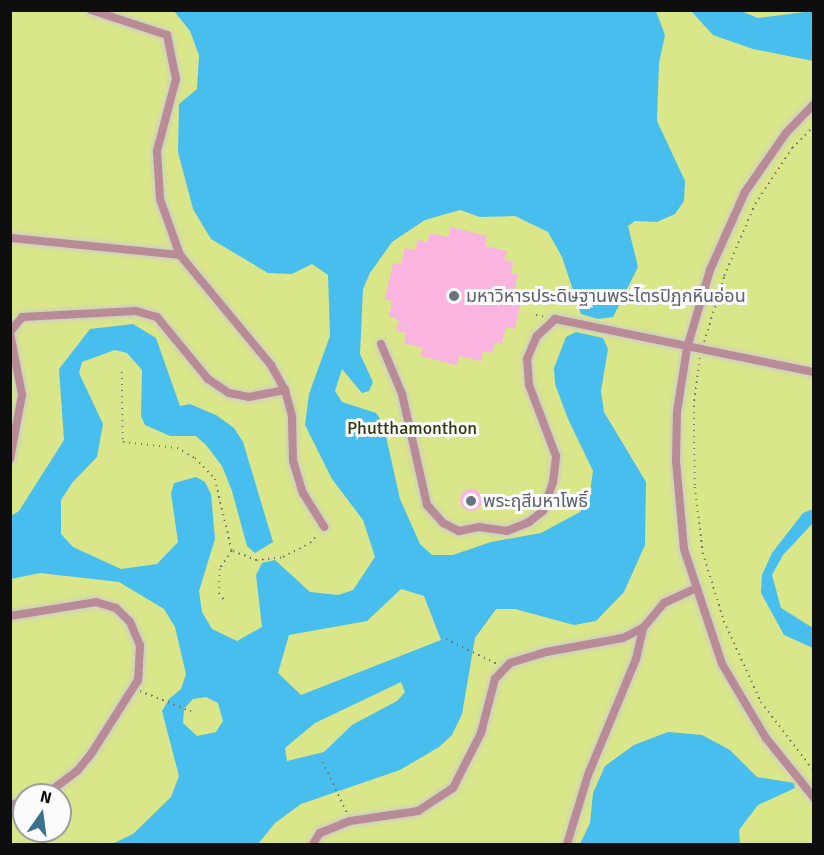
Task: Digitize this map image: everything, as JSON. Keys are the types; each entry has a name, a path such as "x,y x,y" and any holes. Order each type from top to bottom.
{"lane":[{"path":"92,10 167,35 176,79 157,151 160,199 180,255 271,365 285,390 292,417 293,461 303,493 324,527"},
{"path":"813,104 786,133 745,192 710,270 687,348 677,412 676,461 684,549 694,589 723,664 742,701 813,798"},
{"path":"10,238 180,255"},
{"path":"10,459 22,395 10,333 22,317 136,311 157,317 208,379 229,393 249,397 285,390"},
{"path":"381,344 402,394 428,505 443,523 459,531 479,527 507,531 529,522 543,511 554,482 556,456 529,385 527,359 537,336 555,319 701,351 813,372"},
{"path":"313,844 320,833 350,821 418,811 453,788 481,734 495,679 504,668 546,652 624,638 643,628 664,603 694,589"},
{"path":"10,616 96,602 116,608 130,622 140,645 141,665 132,688 77,771 61,783"},
{"path":"567,844 588,775 636,659 643,628"}],"path":[{"path":"813,126 792,148 755,204 724,276 701,351 694,406 695,452 703,553 724,621 761,702 813,771"},
{"path":"122,372 123,442 177,448 195,458 215,479 232,551 220,569 219,593 225,601"},
{"path":"232,551 256,560 283,557 310,543 324,527"},
{"path":"446,639 479,652 504,668"},
{"path":"132,688 195,713"},
{"path":"323,762 350,821"}],"green space":[{"name":"Phutthamonthon","path":"10,11 813,11 813,844 11,844"}],"water":[{"path":"174,11 656,11 665,35 659,63 657,121 685,181 684,201 675,214 657,222 635,221 628,226 638,267 613,317 598,319 581,314 562,257 548,232 515,216 480,217 460,210 425,220 392,242 370,273 363,289 360,354 373,382 369,391 362,393 342,369 335,391 342,402 376,413 383,423 400,499 420,544 432,555 453,555 491,542 541,533 580,512 589,499 593,471 568,419 555,384 554,368 566,337 576,332 603,338 608,349 601,391 604,412 646,482 645,545 624,592 596,621 574,625 515,609 496,609 475,638 462,714 452,735 439,747 400,770 301,804 275,823 258,844 112,844 133,834 171,797 179,776 162,711 169,699 181,689 186,674 175,627 164,609 119,582 40,573 11,579 11,516 19,511 64,440 59,369 90,329 133,324 156,338 180,406 190,404 216,415 234,428 243,442 273,542 255,553 247,546 232,491 222,466 206,445 196,436 170,436 145,425 141,416 142,370 127,353 115,350 82,362 79,373 103,424 97,457 72,483 61,500 61,534 73,547 121,569 157,564 178,542 171,493 174,483 196,477 205,482 211,494 215,539 199,591 202,612 212,629 237,641 262,627 256,575 262,563 275,560 310,592 338,595 353,590 375,557 363,520 332,479 305,425 309,394 330,336 328,275 312,264 292,274 268,273 211,239 193,209 178,152 179,104 197,89 199,55 190,31","holes":["401,589 424,596 441,640 301,695 278,673 289,635 367,621","401,682 405,692 397,701 352,725 324,752 287,761 285,748 315,723","206,697 218,703 223,721 216,732 197,736 183,723 184,709 193,699"]},
{"path":"691,11 741,11 758,18 813,11 813,61 753,49 713,35"},
{"path":"813,509 813,523 783,555 772,575 781,608 813,628 813,648 784,635 761,593 762,575 772,553 803,513"},
{"path":"668,732 702,735 730,750 757,777 794,783 795,788 758,805 739,830 740,844 580,844 590,823 593,793 605,766 634,745"}],"building":[{"name":"มหาวิหารประดิษฐานพระไตรปิฏกหินอ่อน","path":"451,227 487,236 485,246 507,251 504,260 513,262 511,273 518,274 514,291 523,293 515,329 506,327 502,344 495,342 492,353 483,351 481,361 459,356 457,365 420,356 423,348 404,343 406,333 396,331 399,320 389,317 392,301 385,299 393,263 401,264 405,248 415,250 418,240 427,242 430,233 448,237"},
{"name":"พระฤสีมหาโพธิ์","path":"471,489 479,492 482,500 479,508 471,511 463,508 460,500 463,492"}],"place":[{"name":"มหาวิหารประดิษฐานพระไตรปิฏกหินอ่อน","path":"454,296"},
{"name":"พระฤสีมหาโพธิ์","path":"471,501"}]}
